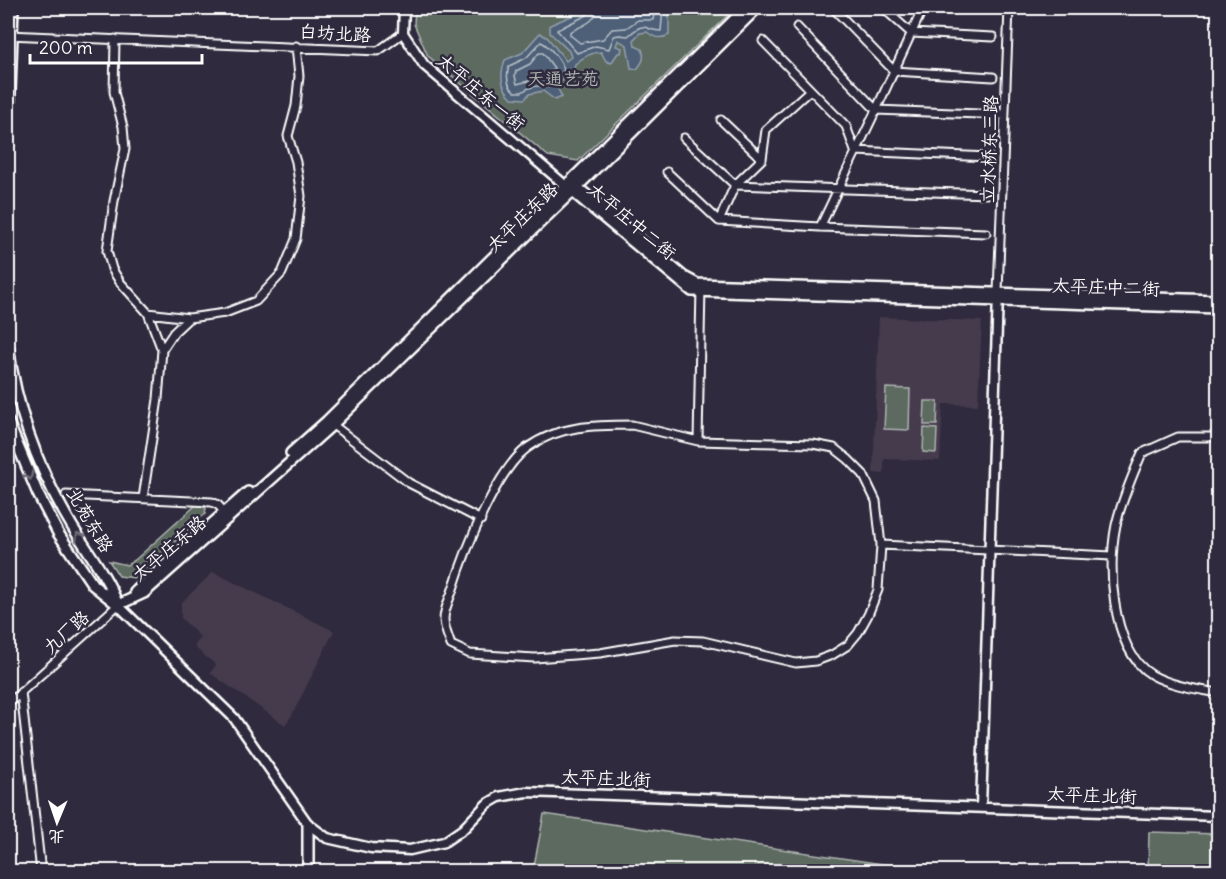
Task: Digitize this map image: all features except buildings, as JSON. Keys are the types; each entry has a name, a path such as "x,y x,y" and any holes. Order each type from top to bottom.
{"main road":[{"path":"8,149 10,35 13,8"},
{"name":"太平庄东路","path":"571,188 746,8"},
{"name":"太平庄东路","path":"118,605 227,515 330,423 757,8"},
{"name":"太平庄中二街","path":"571,188 692,291 701,288 1218,300"},
{"name":"太平庄中二街","path":"998,296 1218,308"},
{"name":"北苑东路","path":"8,345 23,417 37,456 51,489 105,575 118,605"},
{"name":"北苑东路","path":"8,422 38,494 58,533 93,585 118,605"},
{"path":"308,824 308,872"}],"street":[{"path":"403,33 404,8"},
{"path":"883,8 911,33 993,37"},
{"path":"820,227 923,8"},
{"name":"立水桥东三路","path":"998,296 1009,8"},
{"path":"834,9 894,71 993,77"},
{"path":"797,27 876,110 1005,115"},
{"name":"白坊北路","path":"10,35 378,51 403,33"},
{"name":"太平庄东一街","path":"403,33 424,65 571,188"},
{"path":"115,39 114,93 123,128 125,149 107,251 112,269 120,282 148,313 162,350 158,399 143,498"},
{"path":"763,41 846,126 855,152"},
{"path":"148,313 189,318 225,313 255,301 282,273 297,239 301,196 296,162 288,136 299,76 296,46"},
{"path":"719,221 735,186 762,159 766,130 810,90"},
{"path":"721,120 762,159"},
{"path":"684,138 735,186 988,194"},
{"path":"855,152 989,157"},
{"path":"667,172 719,221 986,233"},
{"path":"698,441 701,288"},
{"path":"981,807 998,296"},
{"path":"162,350 174,332 189,318"},
{"path":"330,423 410,483 481,520"},
{"path":"632,425 698,441 813,444 834,448 848,459 863,474 876,501 881,545 878,590 868,615 848,645 816,661 796,663 703,641 675,640 600,653 535,657 470,654 451,645 445,629 444,616 459,569 481,520 499,484 517,458 527,448 564,430 591,426 632,425"},
{"path":"1218,436 1178,438 1142,453 1117,519 1112,556 1116,611 1122,637 1130,654 1151,674 1182,686 1218,693"},
{"path":"66,495 212,502 227,515"},
{"path":"881,545 1112,556"},
{"name":"九厂路","path":"8,704 118,605"},
{"name":"太平庄北街","path":"118,605 234,718 308,824 327,838 371,848 410,850 444,842 463,829 487,804 499,797 526,792 1218,816"},
{"path":"21,692 41,872"}],"shaded area":[{"path":"879,317 982,321 978,405 943,404 940,461 884,459 884,474 873,473"},
{"path":"8,455 15,476 8,476"},
{"path":"8,476 16,508 8,511"},
{"path":"213,572 334,631 285,725 210,673 216,665 194,647 200,637 181,618 181,603"}],"green space":[{"name":"天通艺苑","path":"415,8 735,8 578,161 548,156 428,56 414,24"},
{"path":"886,388 910,389 909,430 884,429"},
{"path":"925,401 938,401 937,425 924,425"},
{"path":"924,428 937,429 936,453 923,452"},
{"path":"196,505 206,508 205,514 135,578 119,576 109,561 127,565 135,560"},
{"path":"544,814 930,871 533,871"},
{"path":"1149,832 1218,834 1218,871 1148,871"}],"water":[{"path":"590,8 669,8 669,35 657,37 647,32 640,33 634,39 635,46 642,49 643,55 642,62 637,69 631,68 627,45 618,40 616,46 622,48 621,53 618,53 611,63 606,61 601,52 597,52 575,64 573,73 565,77 557,87 562,97 555,100 543,91 529,94 525,99 512,98 502,80 505,60 522,53 540,33 548,38 566,61 571,57 569,51 550,33 550,25"}]}
